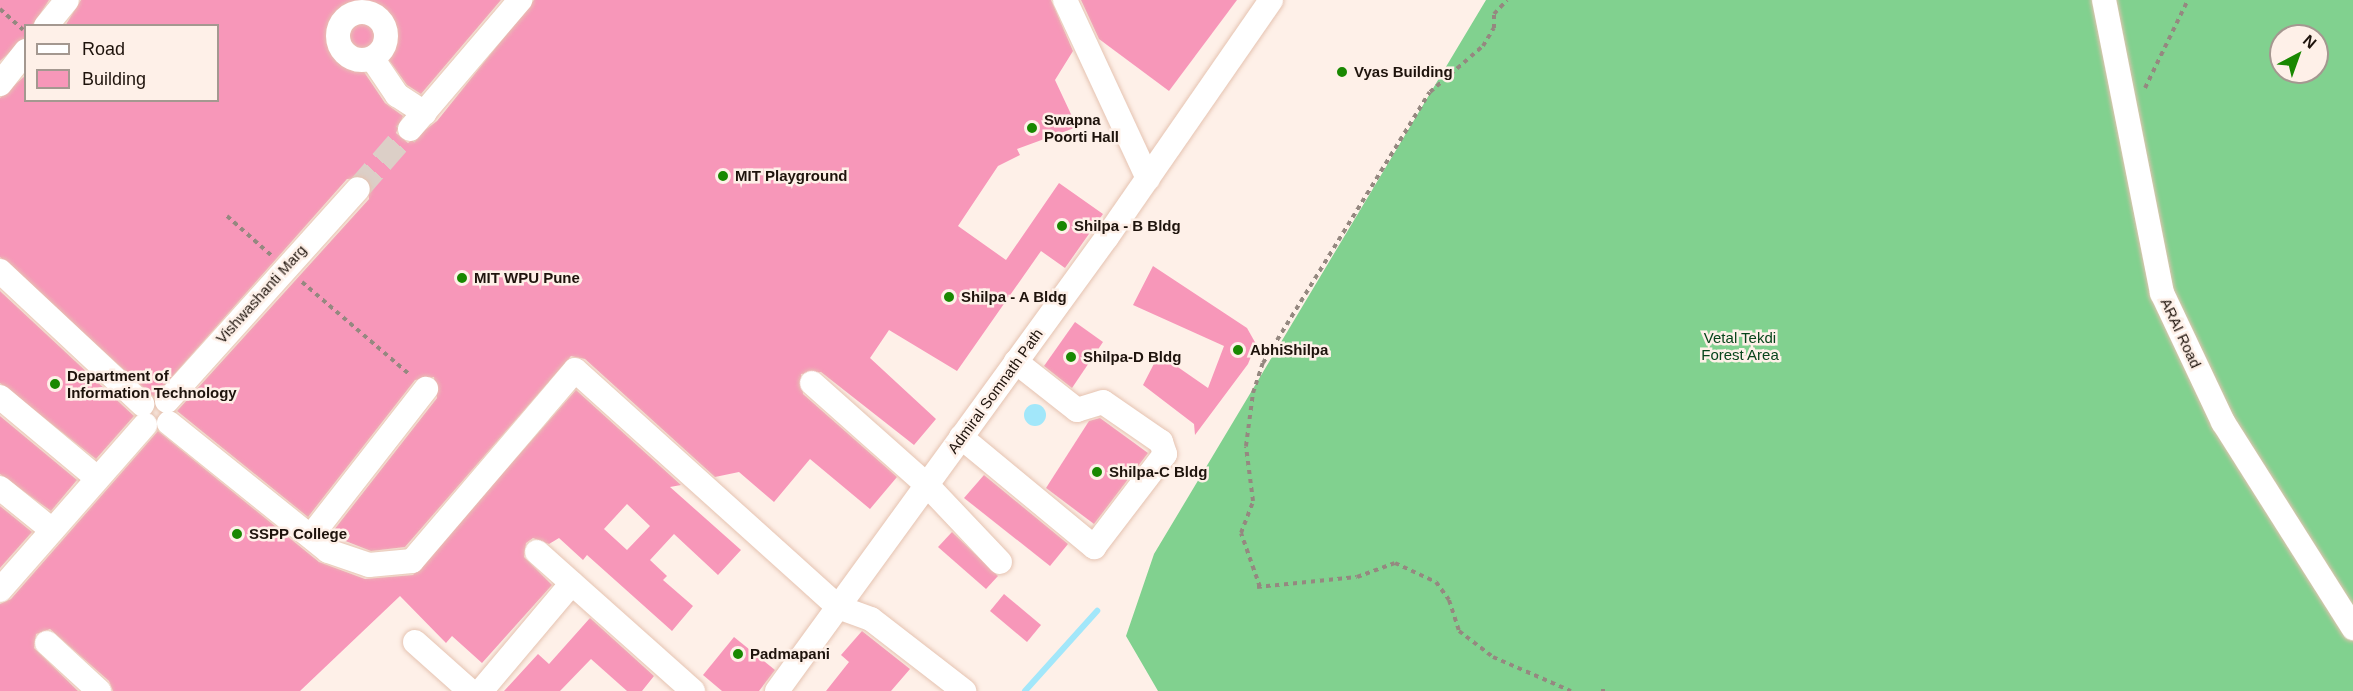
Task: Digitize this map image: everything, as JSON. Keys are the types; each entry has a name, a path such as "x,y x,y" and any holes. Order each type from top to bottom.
{"street":[{"path":"48,24 67,0"},
{"path":"372,58 417,121 520,0"},
{"path":"1065,0 1148,179"},
{"name":"Admiral Somnath Path","path":"777,691 1148,179 1271,0"},
{"name":"ARAI Road","path":"2104,0 2162,293 2223,422 2353,628"},
{"path":"0,84 24,54"},
{"name":"Vishwashanti Marg","path":"168,412 284,267 358,189"},
{"path":"0,271 157,429 168,412 328,551 369,565 412,561 575,370 838,607 871,619 964,691"},
{"path":"962,437 1094,547 1164,454 1161,442 1103,402 1077,410 1016,362"},
{"path":"812,383 927,485 1000,562"},
{"path":"311,536 426,389"},
{"path":"0,397 97,478"},
{"path":"0,590 97,478 143,414"},
{"path":"0,488 52,530"},
{"path":"537,552 693,691"},
{"path":"481,691 572,583"},
{"path":"415,642 470,691"},
{"path":"47,643 99,691"}],"path":[{"path":"1507,0 1494,14 1494,28 1483,46 1430,92 1263,363 1252,393 1246,446 1252,501 1241,532 1259,587 1357,577 1395,564 1436,582 1449,600 1459,631 1493,657 1571,691"},
{"path":"2143,92 2188,0"},
{"path":"0,9 24,30"},
{"path":"227,216 426,389"},
{"path":"1601,691 1609,691"}],"green space":[{"name":"Vetal Tekdi Forest Area","path":"1486,0 2353,0 2353,691 1158,691 1126,636 1154,554"}],"water":[{"path":"1035,404 1043,407 1046,415 1043,423 1035,426 1027,423 1024,415 1027,407"}],"building":[{"path":"0,0 49,0 33,24 24,24 24,39 0,61"},
{"name":"MIT WPU Pune","path":"81,0 501,0 421,94 407,85 379,46 360,51 360,66 385,103 403,116 396,133 408,143 437,121 534,0 1051,0 1073,51 1055,80 1077,127 1017,149 1020,155 998,166 958,226 1006,260 1059,183 1103,214 1065,268 1041,251 957,371 889,330 870,358 936,419 914,445 821,372 801,374 803,394 897,477 870,509 810,459 774,502 739,472 715,477 585,359 571,356 405,547 371,551 330,535 437,398 434,377 415,380 308,517 177,411 369,199 367,178 347,179 154,397 0,257 0,98 24,77 24,102 219,102 219,24 66,24"},
{"path":"1081,0 1237,0 1169,91 1099,39"},
{"name":"AbhiShilpa","path":"1153,266 1247,328 1256,344 1248,364 1195,435 1194,424 1143,385 1159,354 1208,388 1224,346 1133,305"},
{"path":"0,291 134,416 96,459 0,383"},
{"name":"Shilpa-D Bldg","path":"1075,322 1103,342 1072,388 1044,366"},
{"path":"576,390 681,485 670,487 741,550 718,575 674,534 650,560 667,576 663,580 693,606 672,631 587,555 583,560 559,538 549,544 533,538 526,543 524,557 552,585 482,663 452,636 446,643 400,596 300,691 113,691 109,681 50,629 36,634 34,648 78,691 0,691 0,604 11,599 158,431 319,562 365,579 413,575","holes":["627,504 650,526 627,550 604,529"]},
{"path":"0,416 77,480 51,511 0,474"},
{"name":"Shilpa-C Bldg","path":"1100,418 1148,453 1094,524 1046,488 1089,421"},
{"path":"984,475 1068,544 1050,566 964,498"},
{"path":"0,506 32,532 0,568"},
{"path":"952,532 998,576 986,589 938,547"},
{"path":"1004,594 1041,625 1027,642 990,611"},
{"path":"590,618 654,676 642,691 627,691 591,659 560,691 504,691 538,654 549,664"},
{"path":"862,631 910,669 891,691 826,691 849,662 841,655"},
{"name":"Padmapani","path":"734,637 775,670 759,691 722,691 703,675"}],"waterway":[{"path":"1025,691 1097,611"}],"tunnel":[{"path":"358,189 410,129"}],"place":[{"name":"Vyas Building","path":"1342,72"},
{"name":"Swapna Poorti Hall","path":"1032,128"},
{"name":"MIT Playground","path":"723,176"},
{"name":"Shilpa - B Bldg","path":"1062,226"},
{"name":"MIT WPU Pune","path":"462,278"},
{"name":"Shilpa - A Bldg","path":"949,297"},
{"name":"AbhiShilpa","path":"1238,350"},
{"name":"Shilpa-D Bldg","path":"1071,357"},
{"name":"Department of Information Technology","path":"55,384"},
{"name":"Shilpa-C Bldg","path":"1097,472"},
{"name":"SSPP College","path":"237,534"},
{"name":"Padmapani","path":"738,654"}]}
